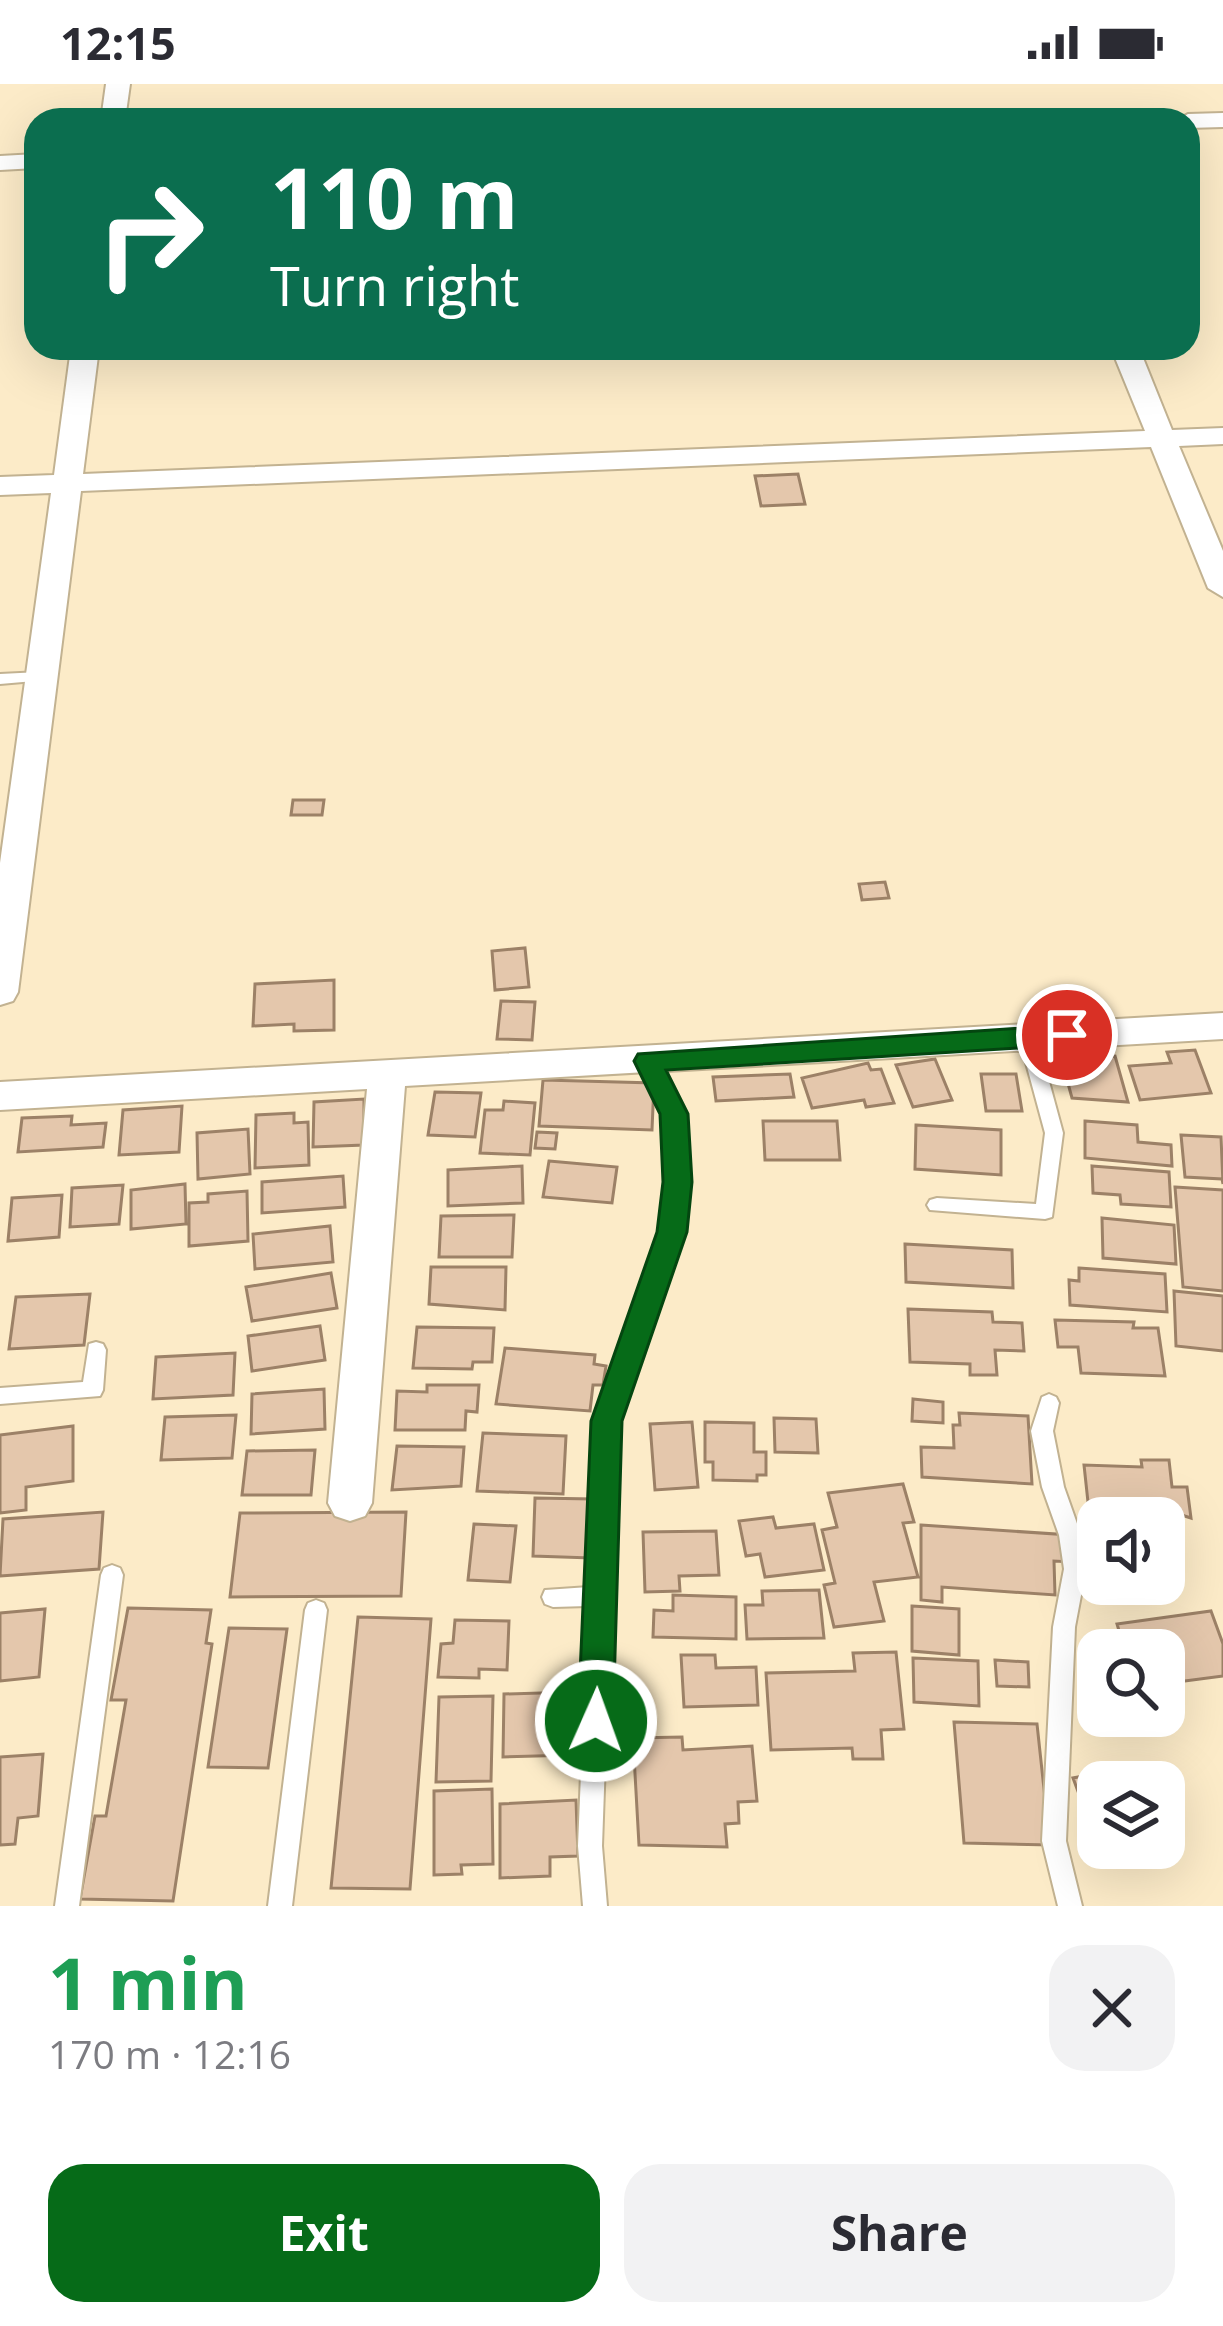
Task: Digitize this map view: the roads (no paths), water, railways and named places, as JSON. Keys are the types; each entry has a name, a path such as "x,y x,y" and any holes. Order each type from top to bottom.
{"street":[{"path":"0,992 83,360"},
{"path":"1130,360 1223,588"},
{"path":"0,486 1223,436"},
{"path":"0,1096 1223,1026"},
{"path":"350,1503 387,1075"}],"lane":[{"path":"0,679 40,677"},
{"path":"937,1205 1045,1213 1054,1133 1028,1037"},
{"path":"595,1906 590,1846 607,1421 672,1232 678,1182 674,1114 648,1061"},
{"path":"0,1396 93,1390 96,1350"},
{"path":"1049,1403 1042,1431 1075,1569 1064,1627 1054,1841 1070,1906"},
{"path":"67,1906 112,1575"},
{"path":"553,1597 601,1596"},
{"path":"280,1906 316,1610"}]}
